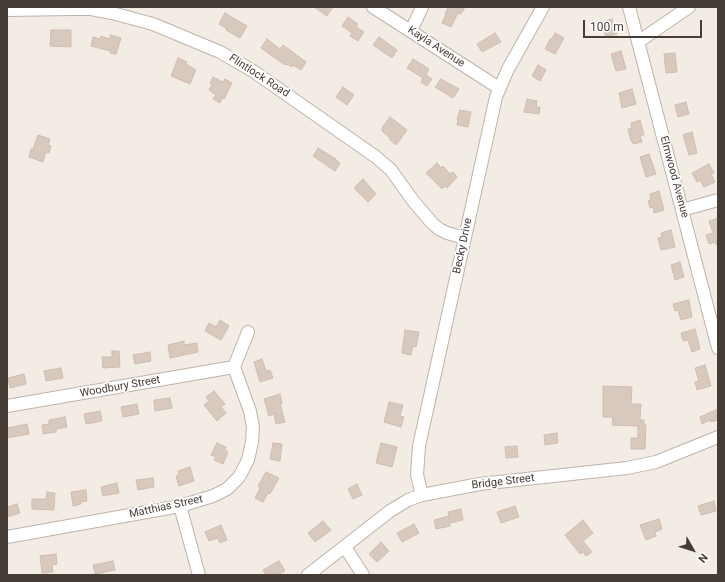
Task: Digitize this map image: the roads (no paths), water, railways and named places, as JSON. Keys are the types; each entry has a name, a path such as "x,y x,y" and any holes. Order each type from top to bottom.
{"street":[{"name":"Kayla Avenue","path":"373,7 499,88"},
{"path":"411,31 422,7"},
{"name":"Becky Drive","path":"422,495 417,475 419,446 496,97 508,69 543,7"},
{"name":"Elmwood Avenue","path":"629,7 718,348"},
{"path":"638,42 689,7"},
{"name":"Flintlock Road","path":"7,10 91,8 153,24 200,43 236,61 281,90 376,157 391,170 414,202 432,223 447,233 465,238"},
{"path":"682,210 718,200"},
{"path":"234,367 248,332"},
{"name":"Woodbury Street","path":"7,406 234,367"},
{"name":"Matthias Street","path":"7,536 180,506 205,499 227,489 239,476 248,460 251,451 253,427 250,411 234,367"},
{"name":"Bridge Street","path":"308,575 390,511 408,500 422,495 480,484 627,468 656,462 718,437"},
{"path":"180,506 199,575"},
{"path":"345,547 362,575"}]}
